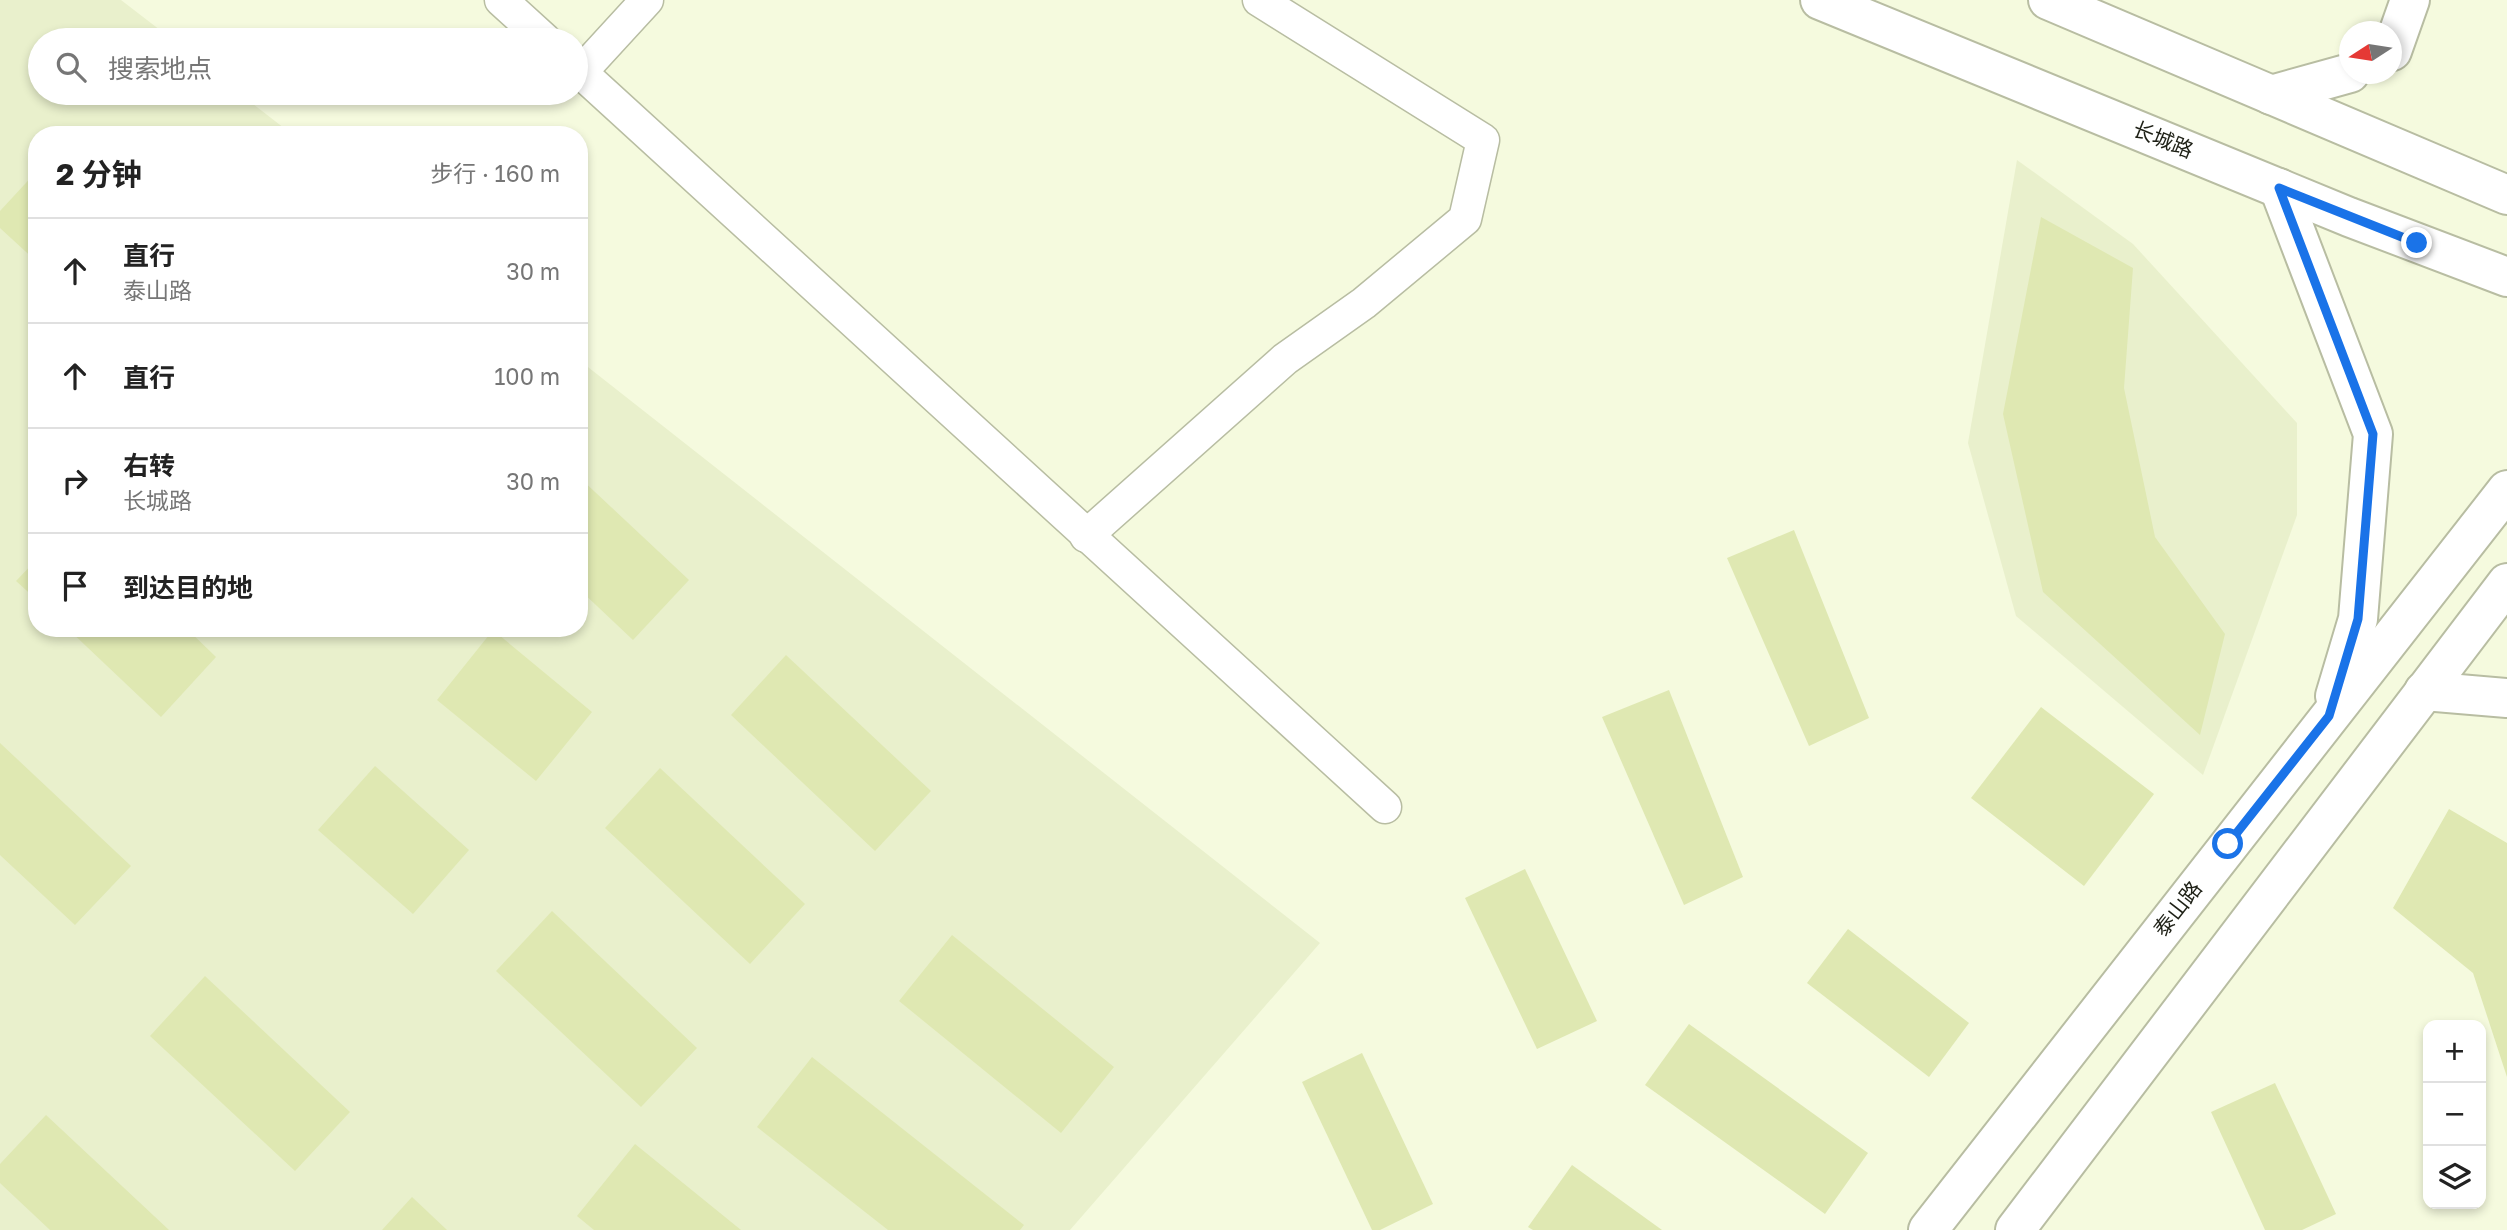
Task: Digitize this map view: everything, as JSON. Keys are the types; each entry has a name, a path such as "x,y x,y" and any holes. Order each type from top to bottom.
{"main road":[{"name":"长城路","path":"1820,0 2279,188 2507,277"},
{"path":"2048,0 2507,195"},
{"path":"2402,23 2410,0"},
{"path":"2272,95 2339,76"},
{"path":"2279,188 2373,434 2358,619 2329,716"},
{"name":"泰山路","path":"1928,1230 2507,489"},
{"path":"2015,1230 2507,583"},
{"path":"2424,691 2507,698"}],"street":[{"path":"501,0 532,28"},
{"path":"588,61 647,0"},
{"path":"1086,536 1285,359 1364,303 1465,219 1483,140 1259,0"},
{"path":"588,80 1385,807"}],"shaded area":[{"path":"0,0 121,0 157,28 28,28 28,105 254,105 281,126 28,126 28,637 588,637 588,367 1320,943 1070,1230 0,1230"},
{"path":"2017,160 2133,244 2297,423 2297,515 2203,775 2016,616 1968,443"}],"building":[{"path":"28,181 28,254 0,228 0,211"},
{"path":"2041,217 2133,268 2124,388 2155,537 2225,634 2200,735 2043,592 2003,414"},
{"path":"588,485 689,580 633,640 588,598"},
{"path":"1794,530 1869,718 1809,746 1727,558"},
{"path":"28,568 28,592 16,581"},
{"path":"77,637 195,637 216,657 161,717"},
{"path":"487,637 501,637 592,712 536,781 437,700"},
{"path":"786,655 931,791 875,851 731,715"},
{"path":"1669,690 1743,877 1684,905 1602,717"},
{"path":"2041,707 2154,794 2084,886 1971,798"},
{"path":"0,743 131,866 75,925 0,855"},
{"path":"375,766 469,850 413,914 318,830"},
{"path":"660,768 805,904 750,964 605,828"},
{"path":"2449,809 2507,843 2507,1077 2473,973 2393,908"},
{"path":"1525,869 1597,1021 1537,1049 1465,898"},
{"path":"552,911 697,1048 641,1107 496,971"},
{"path":"1848,929 1969,1023 1929,1077 1807,983"},
{"path":"952,935 1114,1067 1061,1133 899,1001"},
{"path":"205,976 350,1112 295,1171 150,1036"},
{"path":"1689,1024 1868,1153 1825,1214 1645,1085"},
{"path":"1362,1053 1433,1204 1380,1230 1372,1230 1302,1082"},
{"path":"812,1057 1024,1225 1020,1230 888,1230 757,1127"},
{"path":"2275,1083 2336,1214 2302,1230 2265,1230 2211,1112"},
{"path":"46,1115 169,1230 50,1230 0,1183 0,1164"},
{"path":"635,1144 741,1230 594,1230 577,1216"},
{"path":"1572,1165 1662,1230 1533,1230 1528,1227"},
{"path":"412,1197 447,1230 382,1230"}],"route":[{"path":"2228,844 2329,716 2358,619 2373,434 2279,188 2417,243"}]}
